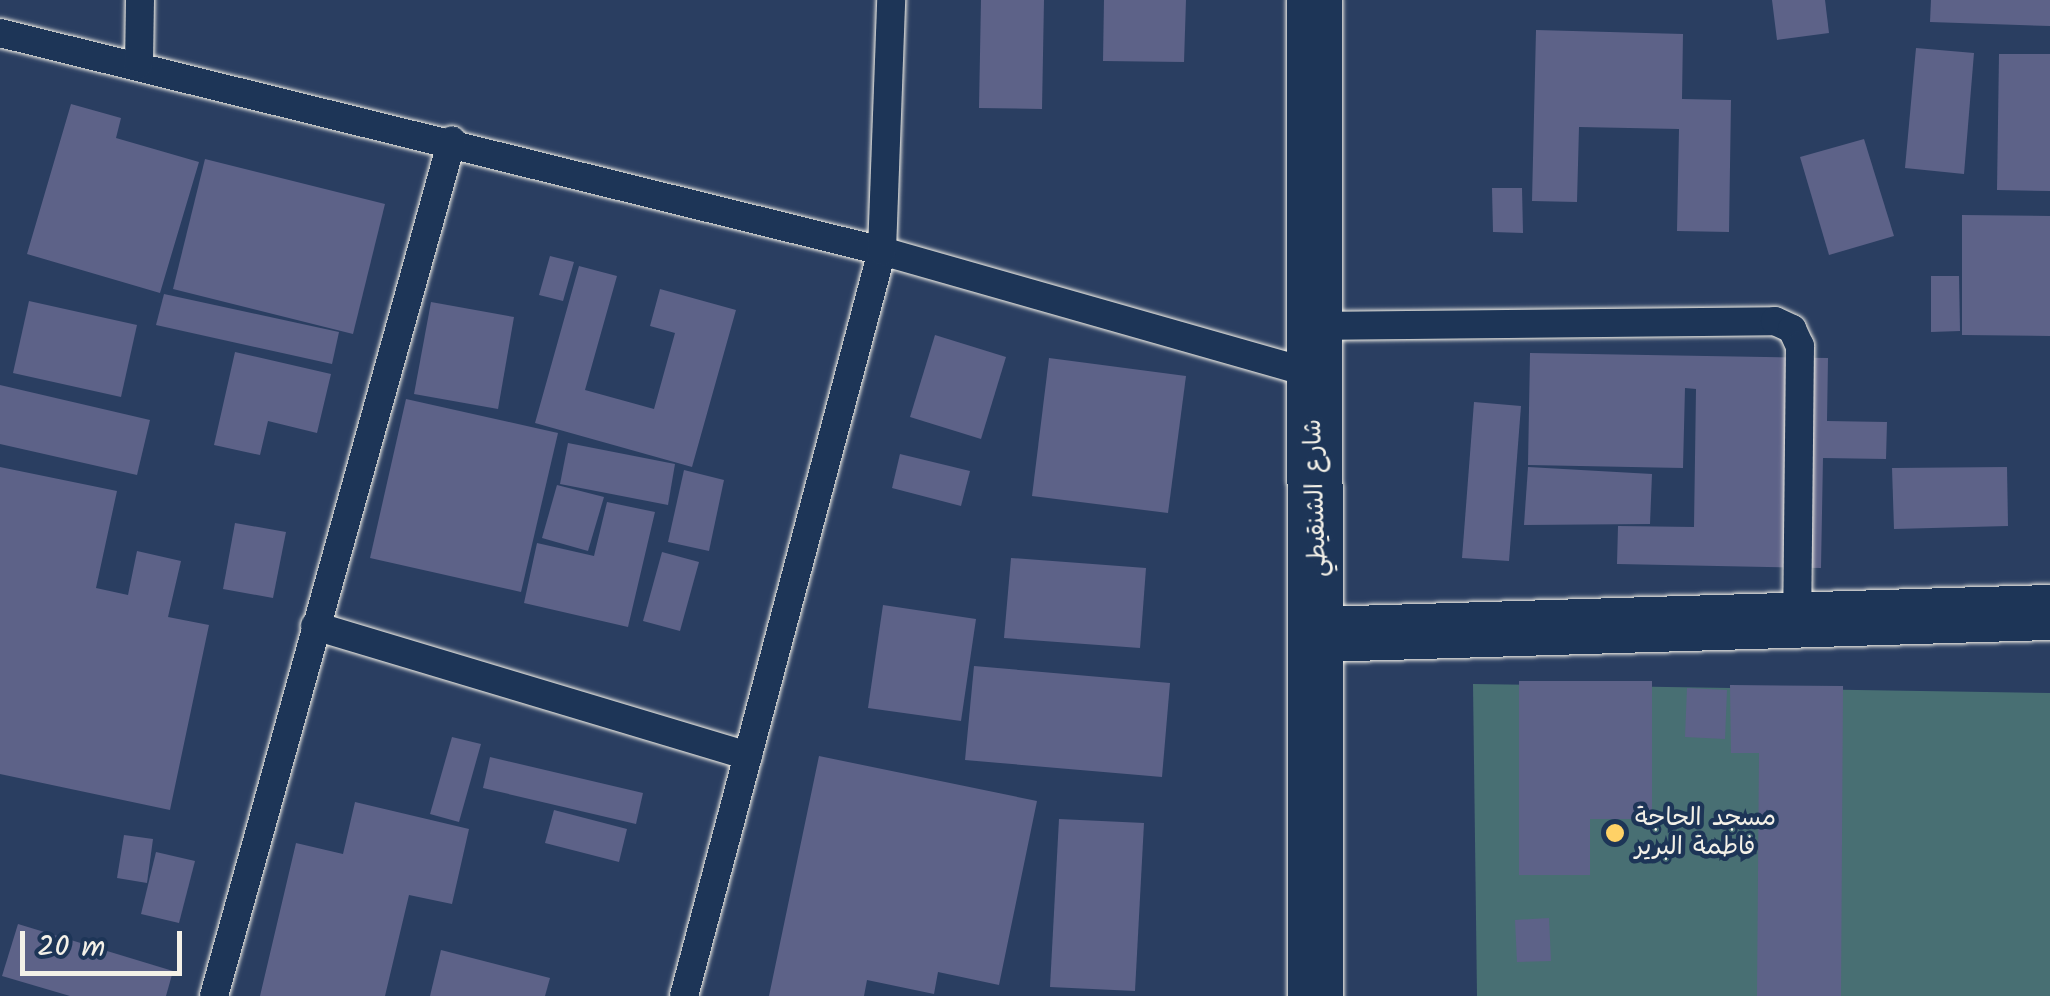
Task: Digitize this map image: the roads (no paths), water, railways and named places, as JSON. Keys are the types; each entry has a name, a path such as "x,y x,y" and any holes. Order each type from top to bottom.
{"street":[{"name":"شارع الشنقيطي","path":"1314,0 1312,350 1320,634 1314,996"},
{"path":"1320,634 2050,612"}],"lane":[{"path":"139,64 140,0"},
{"path":"684,996 882,251 891,0"},
{"path":"0,33 452,140 882,251 1312,350 1774,321 1792,329 1800,346 1796,618"},
{"path":"214,996 452,140"},
{"path":"315,626 748,756"}],"place":[{"name":"مسجد الحاجة فاطمة البرير","path":"1615,833"}]}
